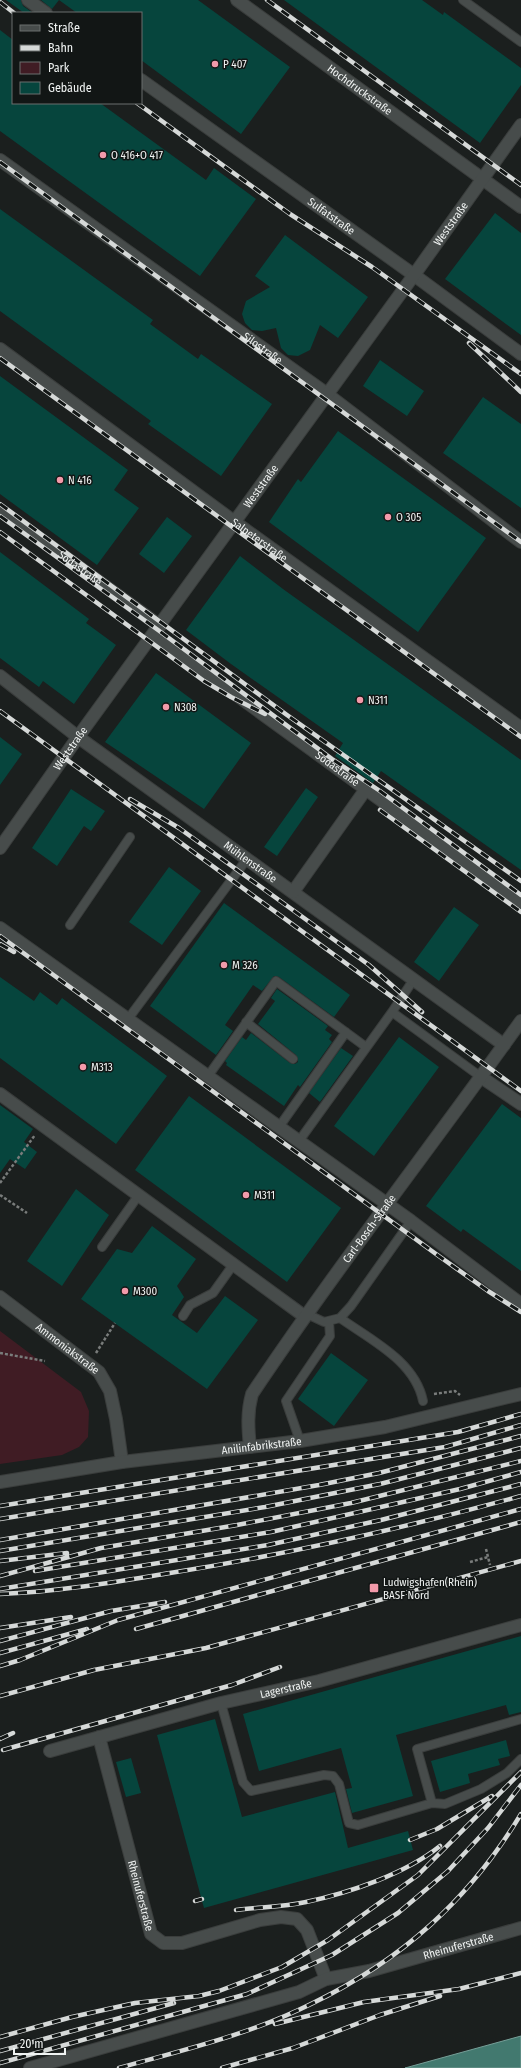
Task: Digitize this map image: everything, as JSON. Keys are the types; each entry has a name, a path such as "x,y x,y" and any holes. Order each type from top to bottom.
{"street":[{"path":"28,0 45,12"},
{"name":"Hochdruckstraße","path":"237,0 521,207"},
{"name":"Sulfatstraße","path":"142,81 414,275 521,354"},
{"name":"Weststraße","path":"0,848 78,737 236,523 521,125"},
{"name":"Silostraße","path":"0,160 327,394 521,542"},
{"name":"Salpeterstraße","path":"0,349 236,523 521,728"},
{"name":"Sodastraße","path":"0,510 366,790 521,902"},
{"name":"Mühlenstraße","path":"0,676 78,737 504,1044"},
{"path":"293,892 366,790"},
{"path":"0,928 411,1221 521,1304"},
{"name":"Carl-Bosch-Straße","path":"250,1447 248,1406 252,1394 305,1315 388,1205 521,1021"},
{"path":"481,1077 521,1104"},
{"path":"0,1094 233,1265 305,1315"},
{"name":"Ammoniakstraße","path":"0,1298 99,1372 110,1392 116,1419 122,1462"},
{"name":"Anilinfabrikstraße","path":"0,1482 122,1462 300,1441 385,1427 521,1394"},
{"name":"Lagerstraße","path":"50,1751 222,1703 319,1681 521,1625"},
{"name":"Rheinuferstraße","path":"99,1737 151,1934 163,1943 182,1943 260,1920 281,1917 297,1919 307,1930 326,1979"},
{"name":"Rheinuferstraße","path":"30,2068 299,1992 326,1979 369,1971 521,1928"}],"lane":[{"path":"463,0 521,42"},
{"path":"70,925 130,837"},
{"path":"128,1019 247,859"},
{"path":"299,1141 414,979"},
{"path":"208,1076 276,981 366,1047"},
{"path":"392,1012 481,1077"},
{"path":"246,1022 293,1059"},
{"path":"279,1127 346,1032"},
{"path":"102,1247 138,1196"},
{"path":"305,1315 320,1321 329,1322 340,1318 351,1306 411,1221"},
{"path":"183,1316 190,1305 213,1293 233,1265"},
{"path":"340,1318 407,1367 416,1379 422,1399"},
{"path":"300,1441 286,1401 330,1336 329,1322"},
{"path":"222,1703 243,1782 251,1791 324,1775 334,1776 339,1784 349,1822 358,1825 432,1802 446,1804 481,1789 507,1773 521,1759"},
{"path":"432,1802 417,1749 521,1719"}],"path":[{"path":"0,1183 42,1125"},
{"path":"0,1195 27,1214"},
{"path":"88,1364 115,1323"},
{"path":"0,1353 45,1361"},
{"path":"422,1399 454,1391"},
{"path":"486,1549 490,1566"},
{"path":"470,1562 488,1558"}],"green space":[{"path":"0,1331 81,1392 89,1411 88,1437 79,1447 62,1455 0,1464"}],"shaded area":[{"path":"521,2036 521,2068 405,2068"}],"building":[{"path":"6,0 21,0 23,6 32,12 23,12"},
{"path":"41,0 59,0 52,9"},
{"name":"P 407","path":"59,0 198,0 290,67 241,134 142,61 142,12 76,12"},
{"path":"284,0 422,0 443,15 444,12 521,68 521,85 480,143"},
{"name":"O 416+O 417","path":"0,30 12,39 12,104 101,104 206,180 214,168 256,199 200,276 0,131"},
{"path":"0,209 153,320 150,324 198,359 201,354 272,404 221,476 148,424 151,421 0,311"},
{"path":"495,213 521,233 521,335 445,279"},
{"path":"285,235 368,297 338,338 320,325 310,350 298,356 288,355 281,348 276,328 262,331 252,330 245,323 242,314 246,301 270,287 255,276"},
{"path":"380,360 424,391 407,416 363,386"},
{"name":"N 416","path":"0,376 128,470 114,490 139,508 97,565 0,494"},
{"path":"483,397 521,424 521,508 443,453"},
{"name":"O 305","path":"338,431 486,538 418,632 269,522 298,479 301,482"},
{"path":"167,517 192,536 164,573 139,554"},
{"path":"0,552 89,619 86,623 116,645 74,704 43,681 39,687 0,658"},
{"name":"N311","path":"240,556 283,589 521,760 521,870 381,771 373,783 335,756 343,743 231,664 186,630"},
{"name":"N308","path":"156,673 251,743 204,809 105,742"},
{"path":"0,737 22,754 0,785"},
{"path":"306,788 318,797 277,856 264,847"},
{"path":"71,789 105,811 91,831 84,826 57,866 32,848"},
{"path":"169,867 201,891 162,945 129,922"},
{"name":"M 326","path":"224,903 350,995 334,1017 279,977 274,976 262,991 253,985 225,1025 233,1031 216,1055 150,1006"},
{"path":"454,907 479,925 439,981 414,962"},
{"name":"M313","path":"0,977 34,1001 40,992 57,1005 62,998 167,1076 116,1144 0,1058"},
{"path":"277,989 328,1026 325,1030 332,1035 329,1039 332,1042 300,1087 298,1085 284,1106 226,1065 227,1063 225,1061 242,1037 246,1040 251,1033 290,1063 295,1064 298,1062 296,1055 258,1024 275,1001 271,998"},
{"path":"399,1037 439,1067 374,1156 334,1126"},
{"path":"341,1048 353,1056 320,1102 309,1093"},
{"name":"M311","path":"189,1096 341,1208 287,1282 135,1170"},
{"path":"502,1104 521,1118 521,1271 463,1229 461,1232 426,1206"},
{"path":"0,1105 33,1129 24,1142 37,1152 25,1169 10,1159 0,1173"},
{"path":"76,1189 109,1215 62,1286 27,1261"},
{"name":"M300","path":"152,1226 196,1259 177,1286 184,1297 172,1315 197,1333 225,1296 258,1320 207,1389 81,1299 117,1249 132,1253"},
{"path":"331,1353 368,1380 334,1426 298,1399"},
{"path":"521,1636 521,1712 509,1715 506,1705 396,1735 413,1796 352,1813 346,1789 352,1788 341,1748 259,1771 243,1714"},
{"path":"215,1719 242,1817 335,1792 348,1848 408,1831 413,1850 204,1908 157,1735"},
{"path":"506,1740 510,1756 498,1759 500,1765 468,1774 470,1783 440,1792 431,1761"},
{"path":"131,1758 141,1793 126,1797 116,1762"}],"railway":[{"path":"267,0 521,185"},
{"path":"0,2 13,12"},
{"path":"138,104 290,214 372,267 521,374"},
{"path":"0,162 521,542"},
{"path":"469,343 521,392"},
{"path":"0,358 521,737"},
{"path":"0,504 287,715 521,881"},
{"path":"0,516 158,630 332,759 380,791 521,895"},
{"path":"0,532 204,681 231,697 265,714"},
{"path":"0,711 521,1091"},
{"path":"130,799 179,828 369,965 422,1012"},
{"path":"380,810 521,912"},
{"path":"0,936 436,1254 488,1291 521,1312"},
{"path":"0,944 14,952"},
{"path":"0,1506 458,1432 521,1414"},
{"path":"0,1519 445,1447 521,1425"},
{"path":"0,1540 319,1485 379,1473 521,1436"},
{"path":"0,1551 265,1507 380,1484 521,1448"},
{"path":"0,1576 101,1548 237,1525 351,1503 521,1461"},
{"path":"35,1571 271,1532 460,1489 521,1472"},
{"path":"0,1589 268,1545 381,1520 521,1484"},
{"path":"0,1594 86,1586 214,1566 347,1539 434,1519 521,1496"},
{"path":"0,1666 20,1660 118,1620 521,1509"},
{"path":"136,1629 521,1522"},
{"path":"0,1561 67,1553"},
{"path":"0,1696 94,1670 206,1648 521,1561"},
{"path":"0,1641 111,1611 165,1602"},
{"path":"0,1628 71,1617"},
{"path":"0,1653 87,1629"},
{"path":"3,1750 232,1685 280,1667"},
{"path":"0,1739 13,1733"},
{"path":"0,2037 72,2017 135,2003 199,1996 219,1991 282,1967 328,1940 418,1875 521,1772"},
{"path":"0,2063 247,1994 332,1955 398,1913 448,1871 488,1828 521,1785"},
{"path":"410,1840 437,1829 492,1796"},
{"path":"119,2068 192,2048 265,2024 311,2004 344,1987 375,1968 431,1925 456,1900 479,1874 501,1845 521,1814"},
{"path":"236,1910 297,1904 358,1888 394,1874 426,1856 440,1846"},
{"path":"195,1901 202,1899"},
{"path":"275,2024 364,2002 459,1989 521,1973"},
{"path":"222,2068 293,2048 380,2015 440,1996"},
{"path":"0,2051 174,2003"}],"place":[{"name":"P 407","path":"215,64"},
{"name":"O 416+O 417","path":"103,155"},
{"name":"N 416","path":"60,480"},
{"name":"O 305","path":"388,517"},
{"name":"N311","path":"360,700"},
{"name":"N308","path":"166,707"},
{"name":"M 326","path":"224,965"},
{"name":"M313","path":"83,1067"},
{"name":"M311","path":"246,1195"},
{"name":"M300","path":"125,1291"},
{"name":"Ludwigshafen(Rhein) BASF Nord","path":"374,1588"}]}
